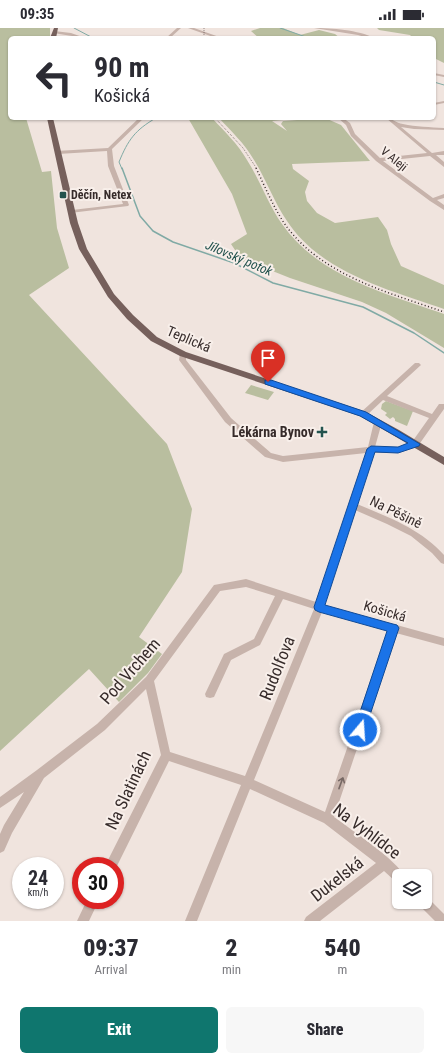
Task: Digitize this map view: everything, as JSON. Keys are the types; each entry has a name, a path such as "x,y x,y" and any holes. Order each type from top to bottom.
{"main road":[{"name":"Teplická","path":"50,120 72,212 83,249 110,295 154,339 183,354 363,414 416,444 444,462"}],"street":[{"path":"170,36 179,28"},
{"path":"190,28 214,36"},
{"path":"316,28 366,36"},
{"path":"55,30 77,36"},
{"path":"58,152 109,149 140,120"},
{"name":"V Aleji","path":"343,120 348,124 353,135 378,160 444,208"},
{"path":"390,120 444,165"},
{"path":"394,124 414,128 444,129"},
{"path":"436,129 444,135"},
{"path":"72,212 126,205 111,166 109,149"},
{"path":"378,160 444,153"},
{"path":"432,200 444,196"},
{"path":"183,354 182,360 228,420 250,441 268,455 283,460 359,450 398,450 416,444 433,417 442,406"},
{"path":"363,414 417,365"},
{"path":"382,397 433,417"},
{"name":"Rudolfova","path":"191,921 249,783 319,607 353,506 378,422"},
{"name":"Na Pěšině","path":"353,506 404,528 425,541 444,561"},
{"name":"Pod Vrchem","path":"0,803 41,774 101,727 149,680 216,588 246,583 319,607"},
{"path":"210,694 227,657 257,642 281,594"},
{"name":"Košická","path":"319,607 444,642"},
{"path":"328,819 393,628"},
{"name":"Na Slatinách","path":"115,857 166,755 149,680"},
{"name":"Na Vyhlídce","path":"166,755 249,783 328,819 392,870"},
{"path":"0,847 8,829 41,774"},
{"name":"Dukelská","path":"310,921 385,863"},
{"path":"83,921 89,909"},
{"path":"431,909 443,921"}],"green space":[{"path":"0,28 50,28 50,36 8,36 8,120 27,120 42,172 51,171 57,228 69,268 29,295 167,444 192,509 182,572 139,637 162,654 148,673 119,702 89,669 0,751"},
{"path":"260,28 283,28 300,35 319,30 338,36 257,36 251,31"},
{"path":"377,28 444,28 444,63 436,59 436,36 411,36 379,30"},
{"path":"189,120 214,120 231,138 252,168 272,208 282,224 297,242 315,258 334,270 377,291 444,314 444,348 386,313 362,302 265,268 243,262 231,244 247,234 232,194"},
{"path":"221,120 284,120 272,121 287,131 281,124 283,121 330,120 341,125 370,161 292,164 293,169 309,181 305,192 307,201 317,213 335,223 378,217 387,230 391,244 401,266 444,285 444,309 380,287 337,267 318,254 301,239 287,221 250,154 238,138"},
{"path":"251,385 274,392 268,400 245,393"},
{"path":"386,401 413,411 407,426 395,421 393,417 390,419 385,415 387,413 381,409 382,404"}],"waterway":[{"name":"Jílovský potok","path":"74,28 89,36"},
{"path":"280,28 303,36"},
{"path":"436,83 444,85"},
{"name":"Jílovský potok","path":"122,169 119,162 129,142 137,131 152,120"},
{"name":"Jílovský potok","path":"122,168 140,216 153,231 173,242 234,263 273,283 363,307 414,333 444,353"}],"railway":[{"path":"204,28 204,36"},
{"path":"217,120 243,148 257,169"},
{"path":"256,168 284,223 299,241 316,256 335,269 356,280 444,312"}],"place":[{"name":"Děčín, Netex","path":"63,195"},
{"name":"Lékárna Bynov","path":"322,432"}],"route":[{"path":"268,382 363,414 416,444 398,450 371,449 319,607 393,628 360,730"}]}
